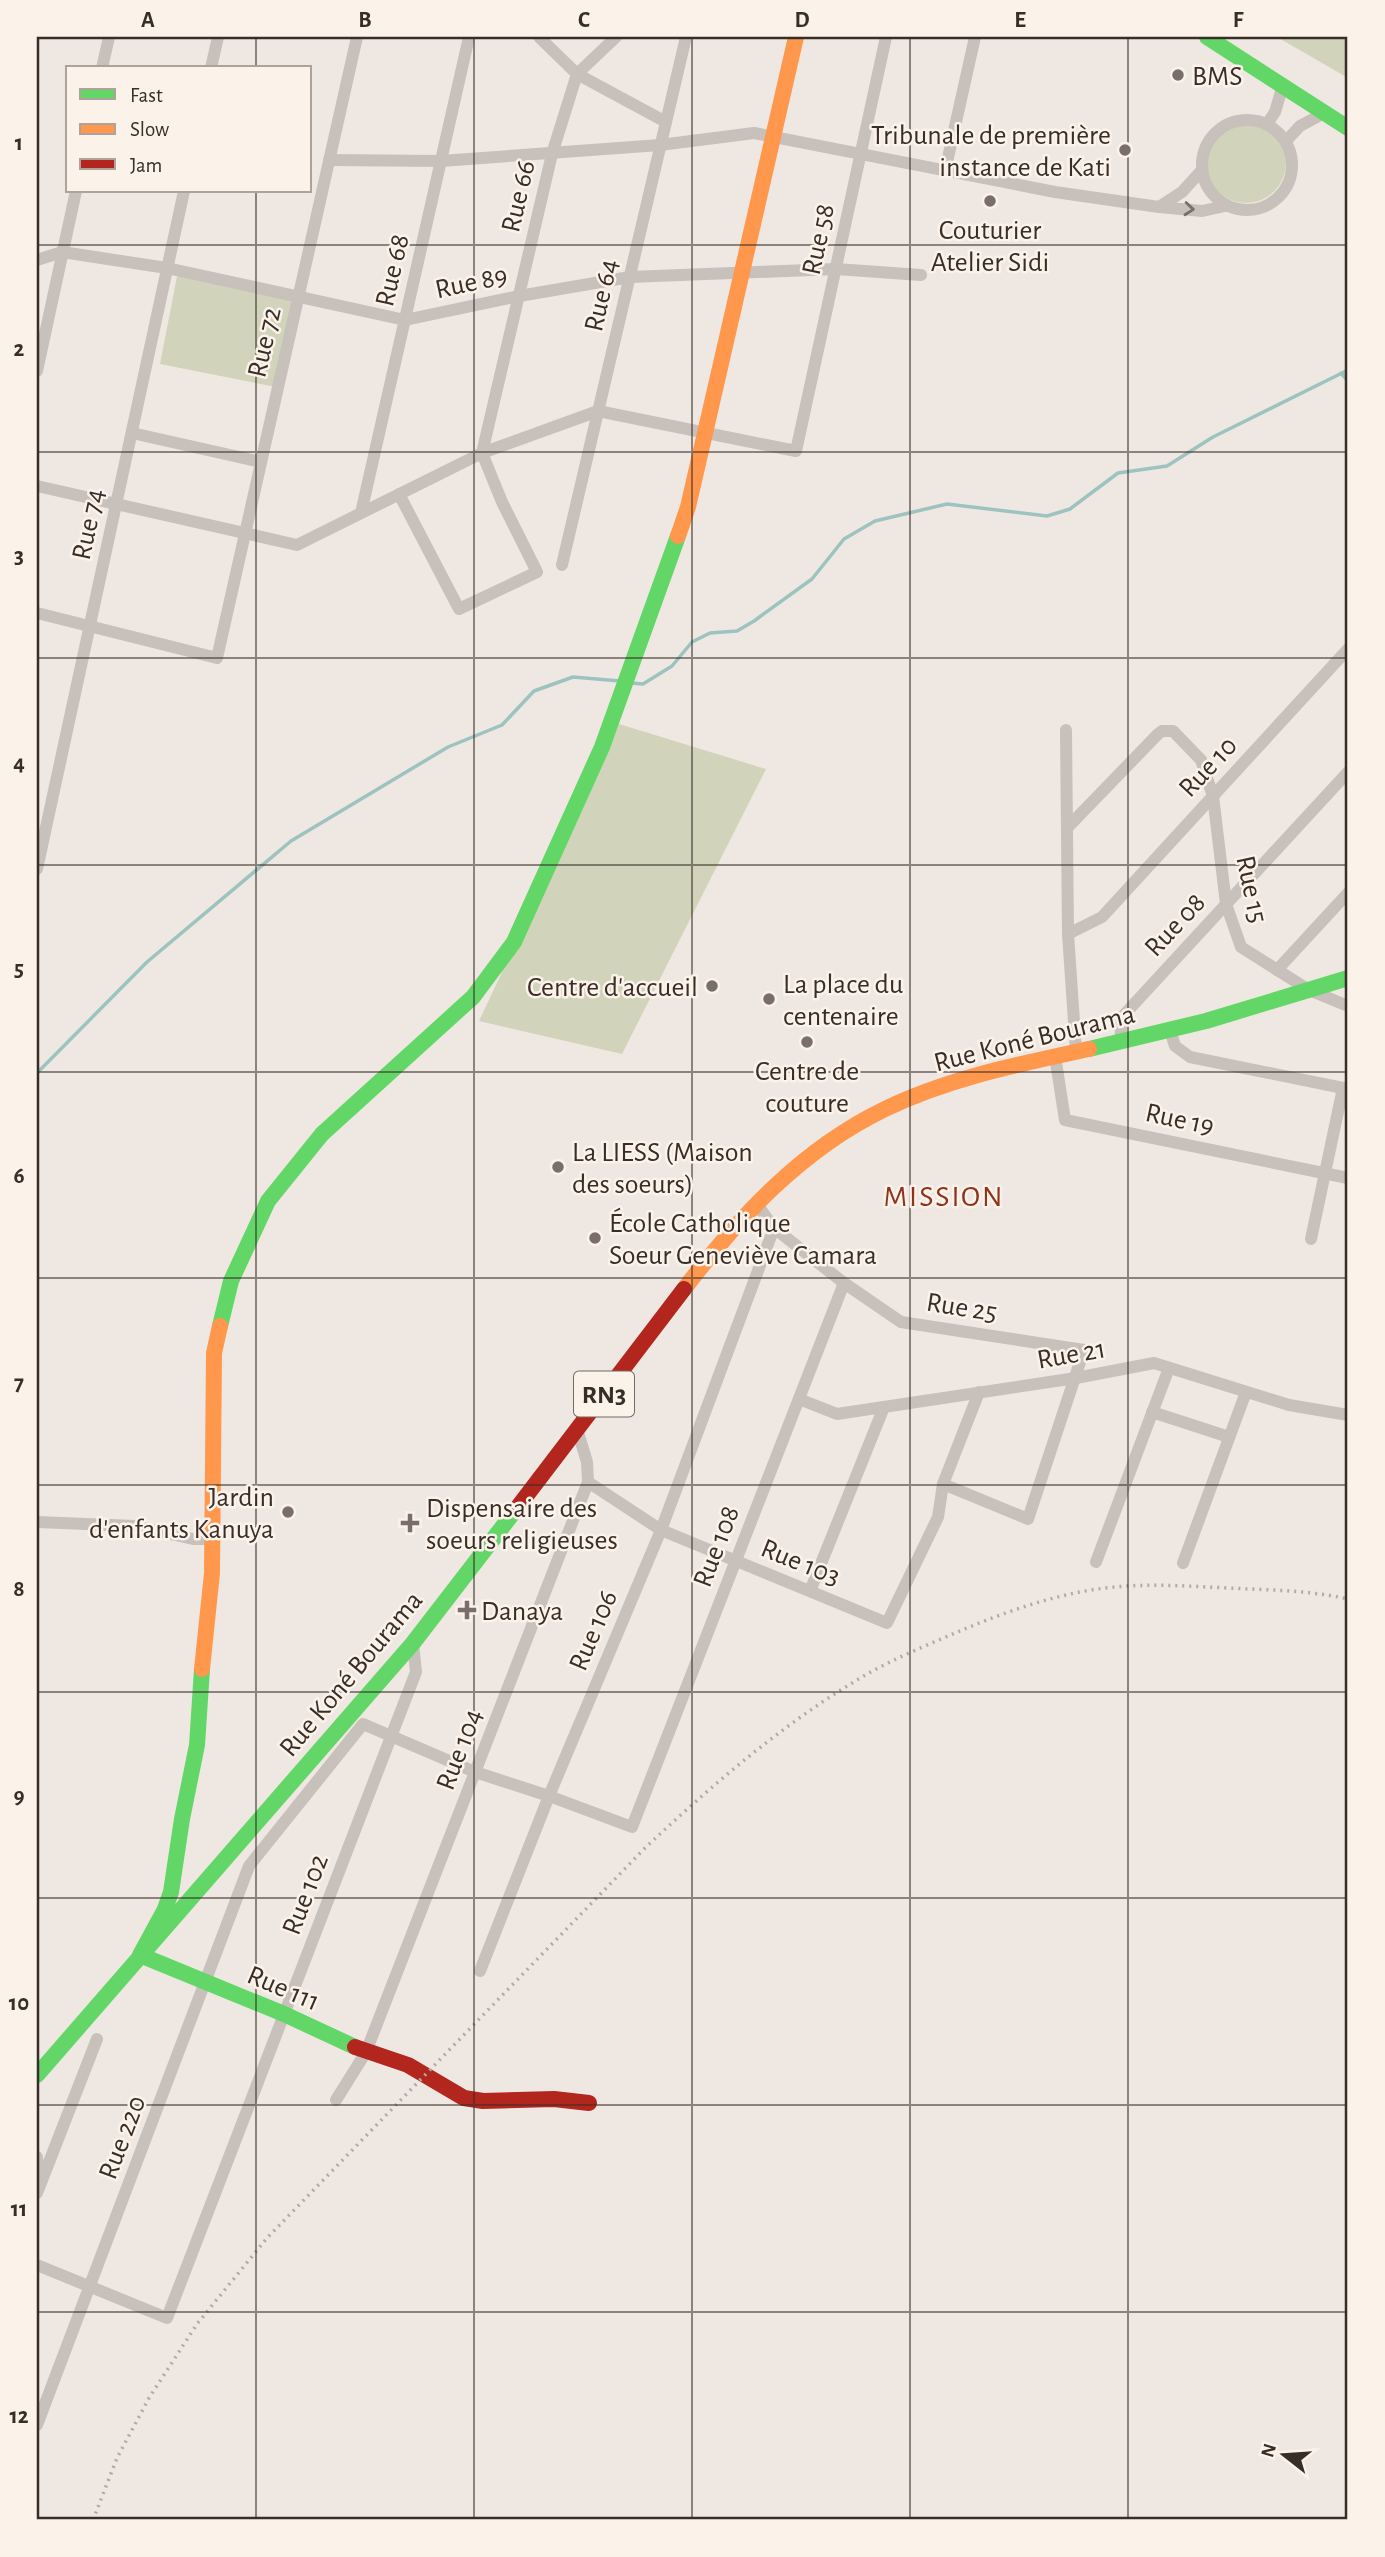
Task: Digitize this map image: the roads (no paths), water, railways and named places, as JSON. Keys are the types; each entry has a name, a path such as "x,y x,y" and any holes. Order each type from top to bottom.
{"main road":[{"path":"140,1955 165,1909 171,1892 197,1745 203,1650 212,1573 214,1353 231,1281 268,1200 322,1134 473,997 514,942 602,747 688,507 796,37"},
{"path":"1207,37 1223,42 1348,128"},
{"name":"Rue Koné Bourama","path":"37,2075 413,1643 709,1257 756,1203 806,1159 851,1127 888,1107 965,1077 1170,1030 1348,978"},
{"name":"Rue 111","path":"140,1955 284,2014 366,2052 408,2065 464,2098 483,2101 554,2099 589,2103"}],"street":[{"path":"102,66 109,37"},
{"path":"211,66 218,37"},
{"name":"Rue 72","path":"90,626 217,657 298,297 316,187 329,160 356,37"},
{"name":"Rue 68","path":"360,513 469,37"},
{"path":"539,37 577,74 666,122"},
{"path":"577,74 616,37"},
{"name":"Rue 64","path":"562,565 686,37"},
{"name":"Rue 58","path":"705,432 796,451 886,37"},
{"path":"945,171 975,37"},
{"name":"Rue 66","path":"482,453 552,154 577,74"},
{"path":"1267,124 1275,112 1283,85"},
{"path":"1286,141 1300,125 1326,112"},
{"path":"329,160 441,161 552,154 660,145 754,133 1055,192 1202,211 1225,206 1250,211 1265,207 1278,198 1289,184 1292,171 1291,153 1286,141 1267,124 1248,119 1234,121 1211,136 1204,150 1204,182 1213,196 1225,206"},
{"path":"1159,206 1182,192 1202,170"},
{"path":"37,371 76,192"},
{"name":"Rue 74","path":"37,869 43,807 90,626 184,192"},
{"name":"Rue 89","path":"37,260 62,252 167,268 405,320 519,296 630,277 836,269 921,275"},
{"path":"37,486 297,545 482,453 598,411 705,432"},
{"path":"132,433 261,463"},
{"path":"399,494 459,609 537,572 502,502 482,453"},
{"path":"37,613 90,626"},
{"name":"Rue 10","path":"1068,934 1083,929 1102,917 1348,649"},
{"path":"1066,730 1068,934 1076,1051"},
{"name":"Rue 15","path":"1067,828 1158,734 1162,731 1173,731 1201,760 1213,796 1226,904 1241,947 1309,990 1348,1006"},
{"name":"Rue 08","path":"1119,1042 1122,1017 1348,772"},
{"path":"1277,970 1348,893"},
{"path":"1170,1030 1175,1046 1190,1057 1346,1089 1311,1239"},
{"name":"Rue 19","path":"1055,1056 1065,1120 1348,1178"},
{"name":"Rue 25","path":"756,1203 774,1228 844,1283 901,1322 976,1336 1084,1350 1076,1378"},
{"name":"Rue 106","path":"481,1970 661,1530 774,1228"},
{"name":"Rue 108","path":"550,1796 632,1828 844,1283"},
{"name":"Rue 21","path":"799,1399 837,1414 1076,1378 1154,1363 1289,1405 1348,1415"},
{"path":"1096,1562 1169,1368"},
{"path":"979,1392 943,1484 1028,1519 1076,1378"},
{"path":"1184,1563 1246,1392"},
{"path":"810,1591 884,1407"},
{"path":"1152,1412 1229,1437"},
{"name":"Rue 104","path":"336,2100 366,2052 588,1482 587,1462 577,1429"},
{"name":"Rue 103","path":"588,1482 661,1530 887,1623 938,1517 943,1484"},
{"path":"37,1522 135,1527 193,1539 212,1539"},
{"name":"Rue 102","path":"90,2287 167,2318 416,1672 413,1643"},
{"name":"Rue 220","path":"37,2425 249,1866 363,1724 392,1735"},
{"path":"392,1735 475,1772 550,1796"},
{"path":"38,2188 97,2039"},
{"path":"37,2157 38,2188"},
{"path":"37,2265 90,2287"}],"waterway":[{"path":"631,683 643,684 672,666 692,642 710,633 737,631 754,621 812,579 844,539 875,521 947,504 1047,516 1070,509 1118,473 1167,466 1213,437 1348,370"},
{"path":"1341,373 1348,381"},
{"path":"37,1073 147,962 291,841 448,747 502,725 534,691 573,677 620,681"}],"railway":[{"path":"93,2520 117,2458 149,2398 197,2324 267,2238 645,1848 721,1780 800,1717 857,1680 909,1653 997,1616 1068,1594 1120,1586 1166,1585 1288,1591 1348,1599"}],"place":[{"name":"BMS","path":"1178,75"},
{"name":"Tribunale de première instance de Kati","path":"1125,150"},
{"name":"Couturier Atelier Sidi","path":"990,201"},
{"name":"Centre d'accueil","path":"712,986"},
{"name":"La place du centenaire","path":"769,999"},
{"name":"Centre de couture","path":"807,1042"},
{"name":"La LIESS (Maison des soeurs)","path":"558,1167"},
{"name":"École Catholique Soeur Geneviève Camara","path":"595,1238"},
{"name":"Jardin d'enfants Kanuya","path":"288,1512"},
{"name":"Dispensaire des soeurs religieuses","path":"410,1523"},
{"name":"Danaya","path":"467,1610"}],"district":[{"name":"MISSION","path":"944,1196"}]}
